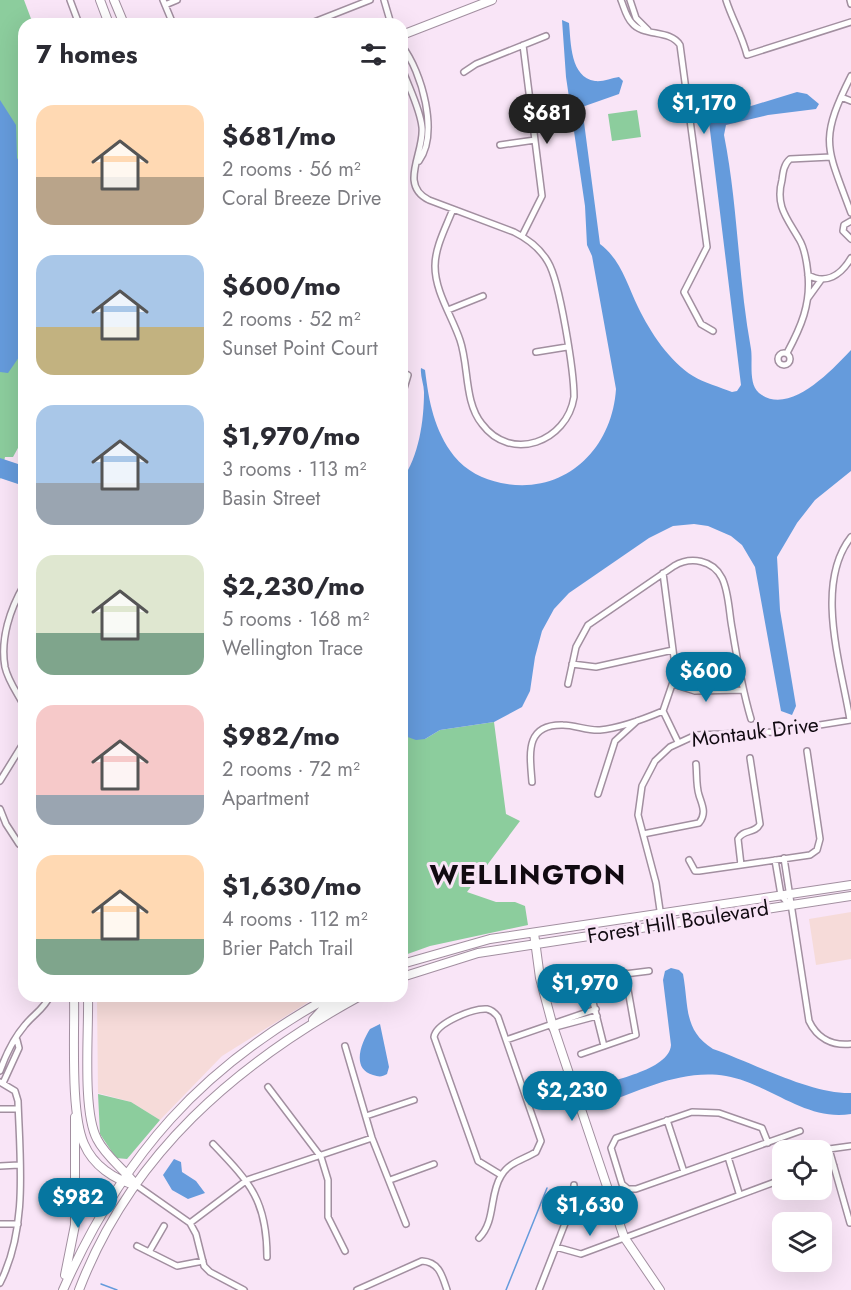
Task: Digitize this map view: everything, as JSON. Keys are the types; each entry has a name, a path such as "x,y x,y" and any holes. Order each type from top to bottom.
{"main road":[{"path":"100,0 107,18"},
{"path":"114,0 122,18"},
{"path":"408,33 492,0"},
{"name":"Forest Hill Boulevard","path":"408,962 465,944 851,885"},
{"name":"Forest Hill Boulevard","path":"408,975 454,958 501,949 851,896"},
{"path":"534,933 550,1026 624,1237 660,1290"},
{"path":"62,1290 75,1225 74,1002"},
{"path":"88,1002 89,1100 93,1128 106,1153 136,1185"},
{"path":"62,1290 93,1227 121,1181 157,1133 228,1062 297,1014 320,1002"},
{"path":"313,1022 324,1008 334,1002"},
{"path":"79,1290 94,1255 136,1185 170,1141 220,1090 262,1056 313,1022 349,1002"},
{"path":"76,1104 84,1145 95,1161 121,1181 136,1185"}],"street":[{"path":"70,0 77,18"},
{"path":"171,18 164,2 177,0"},
{"path":"324,18 370,0"},
{"path":"384,0 390,18"},
{"path":"621,0 632,24 672,37 680,45 707,247 684,292 701,324 713,331"},
{"path":"630,0 636,18 649,31"},
{"path":"726,0 731,15 742,33 747,55 851,22"},
{"path":"850,0 851,4"},
{"path":"464,72 476,64 546,36"},
{"path":"522,236 542,200 523,45"},
{"path":"408,54 428,113 430,133 427,150 416,165"},
{"path":"851,76 829,129 831,157 851,213"},
{"path":"408,85 422,126 414,182 419,193 429,200 453,209 522,236 537,248 553,272 574,397 567,420 556,433 543,441 527,445 509,443 491,434 478,418 472,403 462,346 438,284 435,263 453,209"},
{"path":"841,97 851,101"},
{"path":"500,145 535,140"},
{"path":"787,353 801,327 808,299 808,275 800,240 781,209 780,186 785,165 790,159 831,157"},
{"path":"851,221 844,225 843,231 851,239"},
{"path":"808,275 821,280 829,279 844,269 851,258"},
{"path":"808,299 821,280"},
{"path":"448,310 483,296"},
{"path":"536,352 567,347"},
{"path":"851,537 836,563 831,592 851,720"},
{"path":"568,684 578,639 591,622 663,573 682,562 694,560 709,565 721,576 725,587 742,690 751,719"},
{"path":"663,573 676,673 663,711 678,742"},
{"path":"18,599 9,621 5,643 5,667 18,694"},
{"path":"572,664 596,667 673,650"},
{"path":"673,684 695,691 742,690"},
{"path":"532,782 531,744 535,735 542,730 562,725 599,730 663,711"},
{"path":"598,794 615,741 638,720"},
{"name":"Montauk Drive","path":"662,924 638,806 645,777 656,760 678,742 706,734 776,732 851,720"},
{"path":"689,861 695,871 814,853 820,843 807,751"},
{"path":"0,781 18,752"},
{"path":"741,865 738,839 743,833 755,830 759,824 750,758"},
{"path":"643,834 699,823 702,820 704,813 698,793 696,764"},
{"path":"0,809 6,824 18,842"},
{"path":"784,858 785,895"},
{"path":"775,860 789,905 809,1021 816,1032 826,1040 838,1044 851,1044"},
{"path":"568,981 649,971"},
{"path":"581,1054 636,1035 625,973"},
{"path":"587,978 604,1046"},
{"path":"0,1071 11,1044 46,1002"},
{"path":"479,1238 488,1224 501,1175 517,1160 536,1152 541,1142 496,1014 485,1009 442,1023 434,1033 478,1161 501,1175"},
{"path":"506,1040 596,1012"},
{"path":"0,1283 14,1253 18,1224 18,1108 15,1091 2,1083 19,1048 16,1040"},
{"path":"345,1046 372,1138 406,1224"},
{"path":"268,1087 321,1157 328,1180 328,1217 345,1251"},
{"path":"366,1116 414,1100"},
{"path":"0,1109 18,1108"},
{"path":"768,1143 762,1128 719,1113 692,1112 616,1138 612,1144 622,1185 628,1189 636,1189 768,1143 800,1131"},
{"path":"667,1120 684,1172"},
{"path":"190,1223 248,1180 372,1138"},
{"path":"213,1144 248,1180 263,1210 267,1229 267,1257"},
{"path":"849,1223 829,1149 851,1146"},
{"path":"728,1157 740,1193"},
{"path":"390,1180 434,1164"},
{"path":"0,1166 19,1165"},
{"path":"556,1247 577,1254 772,1183"},
{"path":"136,1185 190,1223 203,1261 210,1272 244,1290"},
{"path":"538,1290 573,1203 574,1185"},
{"path":"842,1196 851,1194"},
{"path":"0,1224 18,1224"},
{"path":"148,1252 164,1226"},
{"path":"137,1246 177,1266 203,1261"},
{"path":"357,1290 422,1260 429,1261 438,1268 447,1290"}],"shaded area":[{"path":"851,912 851,959 816,965 809,919"},
{"path":"97,1002 308,1002 222,1056 160,1120 131,1102 98,1093"}],"green space":[{"path":"0,0 24,0 31,18 18,18 18,448 13,457 5,457 0,480"},
{"path":"637,110 641,137 612,141 608,114"},
{"path":"494,722 506,814 520,821 467,892 496,902 515,902 525,906 528,925 430,946 408,954 408,735 425,739 440,730"},
{"path":"98,1094 131,1102 160,1120 127,1159 116,1158 100,1134"}],"water":[{"path":"562,20 569,23 573,58 581,73 595,81 619,77 623,81 619,94 582,107 600,244 613,257 643,317 676,363 693,376 732,392 737,391 741,385 709,122 721,112 738,110 797,92 807,94 819,104 816,109 768,115 726,125 724,135 751,349 753,384 759,393 771,399 783,399 796,395 821,379 851,350 851,471 815,500 797,523 777,557 780,610 796,706 792,715 781,711 755,567 742,545 731,536 708,526 694,524 673,526 649,538 569,593 554,609 542,631 530,691 522,707 494,722 440,730 425,739 416,740 408,737 408,471 422,426 424,392 421,368 425,370 437,426 447,446 464,466 475,474 501,483 524,485 545,482 564,475 581,464 605,431 612,411 616,389 592,256 587,245 585,206 566,77"},
{"path":"0,100 16,125 18,359 8,373 0,372"},
{"path":"0,458 18,464 18,484 0,478"},
{"path":"671,968 683,974 689,1016 696,1034 703,1042 713,1049 782,1077 818,1089 851,1093 851,1114 834,1115 818,1112 742,1080 709,1075 678,1078 602,1104 593,1103 588,1094 589,1089 649,1068 668,1054 671,1045 663,980 665,971"},
{"path":"380,1024 389,1067 387,1074 380,1076 366,1072 360,1062 360,1055 370,1029"},
{"path":"174,1159 181,1162 182,1172 196,1181 205,1193 188,1199 172,1190 163,1175"}],"waterway":[{"path":"506,1290 547,1188"},
{"path":"101,1284 117,1290"}],"district":[{"name":"WELLINGTON","path":"528,874"}]}
